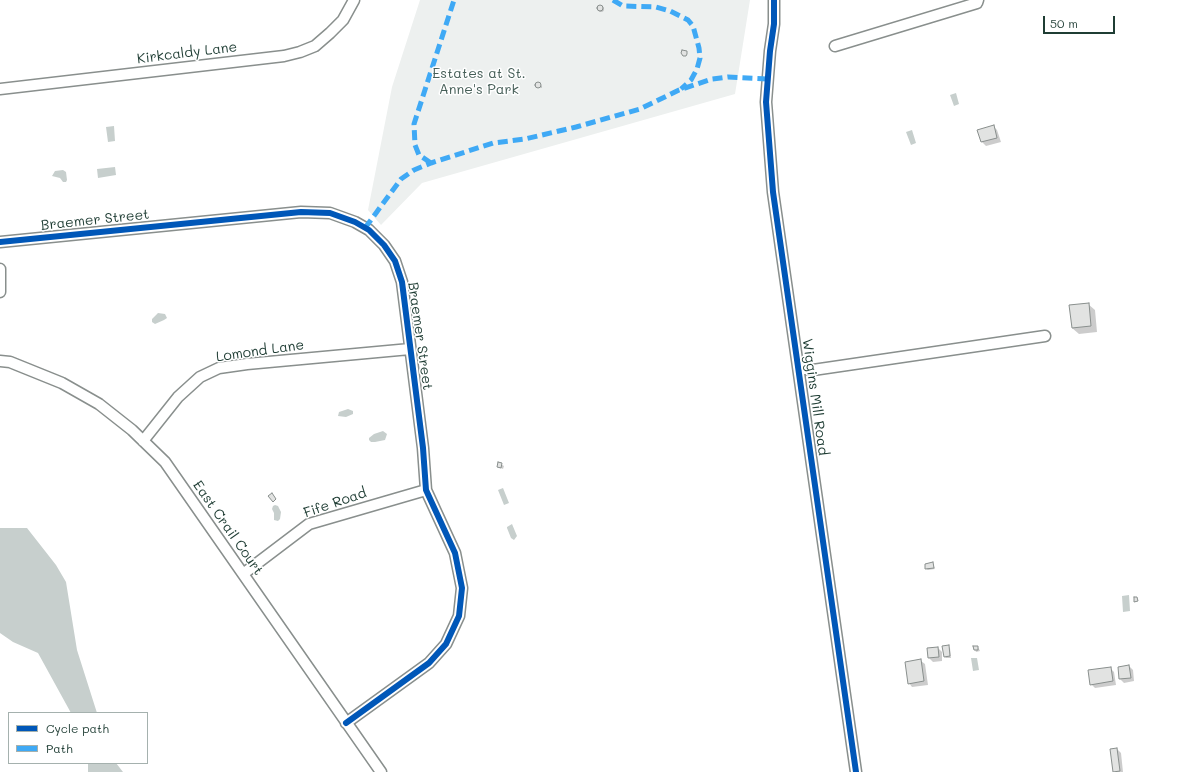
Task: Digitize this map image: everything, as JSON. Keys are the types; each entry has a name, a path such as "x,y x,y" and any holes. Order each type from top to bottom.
{"street":[{"name":"Kirkcaldy Lane","path":"0,89 284,56 300,52 315,46 330,33 343,20 354,0"},
{"name":"Wiggins Mill Road","path":"774,0 774,24"},
{"name":"Wiggins Mill Road","path":"780,0 774,24 770,51 766,102 773,192 856,772"},
{"path":"835,46 977,3 978,0"},
{"name":"Braemer Street","path":"0,242 301,212 330,213 355,222 369,230 384,245 395,261 402,282 423,448 426,490 455,553 462,588 459,616 446,644 429,664 346,723"},
{"path":"0,269 0,292"},
{"path":"799,368 814,370 1046,336"},
{"name":"Lomond Lane","path":"143,441 178,397 200,377 220,368 247,364 410,349"},
{"name":"East Crail Court","path":"0,361 10,362 62,383 99,404 143,441 165,462 381,772"},
{"name":"Fife Road","path":"243,574 309,524 426,490"}],"shaded area":[{"name":"Estates at St. Anne's Park","path":"420,0 750,0 735,94 422,183 381,225 368,210 392,87"},
{"path":"956,93 959,104 954,106 950,95"},
{"path":"114,126 115,141 108,142 106,127"},
{"path":"912,130 916,143 911,145 906,132"},
{"path":"115,167 116,175 98,178 97,169"},
{"path":"63,170 66,172 66,182 63,182 60,178 52,176 55,171"},
{"path":"158,313 165,314 167,318 155,324 152,322 152,319"},
{"path":"348,409 353,411 353,414 346,417 338,416 339,412"},
{"path":"383,431 387,434 385,440 371,442 369,440 369,438 374,434"},
{"path":"503,488 509,503 504,505 498,490"},
{"path":"275,505 278,506 281,512 280,519 278,521 274,520 274,513 272,509"},
{"path":"512,524 517,536 514,540 511,538 507,528"},
{"path":"0,528 27,528 56,565 66,582 77,650 97,712 70,712 38,653 13,642 0,633"},
{"path":"1129,595 1130,611 1123,612 1122,596"},
{"path":"971,658 977,658 979,670 973,671"},
{"path":"88,764 117,764 123,772 88,772"}],"building":[{"path":"600,5 603,8 600,11 597,8"},
{"path":"682,50 687,51 686,56 683,56 681,53"},
{"path":"538,82 541,85 538,88 535,85"},
{"path":"994,125 997,138 981,142 977,130"},
{"path":"1089,303 1091,326 1072,328 1069,305"},
{"path":"498,462 502,463 501,468 497,467"},
{"path":"272,493 276,499 273,502 268,496"},
{"path":"933,562 934,568 925,569 925,564"},
{"path":"1134,597 1137,597 1138,601 1134,602"},
{"path":"949,645 950,656 944,657 942,646"},
{"path":"973,646 978,646 978,650 974,650"},
{"path":"938,647 939,657 928,658 927,648"},
{"path":"921,659 924,681 908,684 905,662"},
{"path":"1129,665 1131,678 1119,679 1118,667"},
{"path":"1111,667 1113,681 1090,685 1088,670"},
{"path":"1117,748 1120,771 1113,772 1110,749"}],"marked path":[{"path":"431,163 419,155 415,145 414,124 454,0"},
{"path":"613,0 623,6 656,7 670,11 688,20 693,26 700,58 697,69 691,80 681,89"},
{"path":"365,228 401,179 414,170 431,163 493,143 525,139 576,127 640,109 679,90 712,79 728,77 768,79"}],"cycle path":[{"path":"774,0 774,24 770,51 766,102 773,192 856,772"},
{"path":"0,242 301,212 330,213 355,222 369,230 384,245 395,261 402,282 423,448 426,490 455,553 462,588 459,616 446,644 429,663 346,723"}]}
